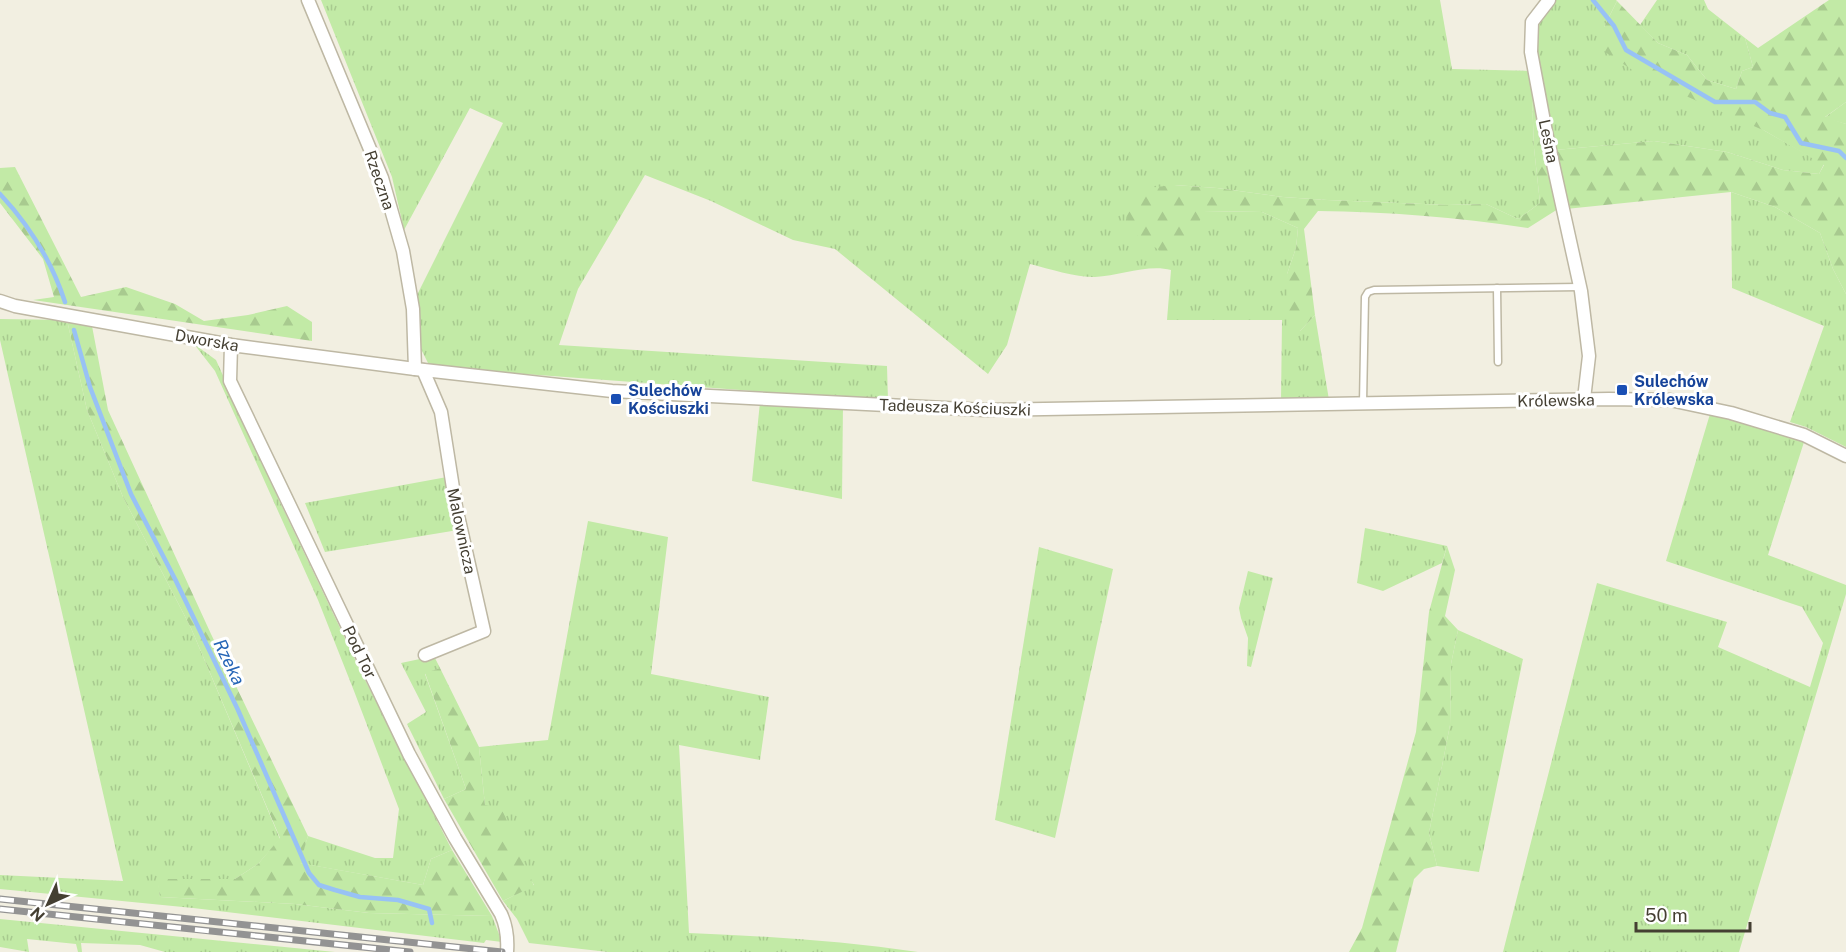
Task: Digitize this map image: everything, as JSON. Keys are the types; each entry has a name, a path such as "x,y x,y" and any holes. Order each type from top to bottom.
{"street":[{"name":"Rzeczna","path":"308,0 382,178 403,251 413,309 419,369"},
{"name":"Leśna","path":"1548,0 1532,22 1531,52 1580,287 1589,356 1584,399"},
{"name":"Dworska","path":"0,301 15,306 231,345 419,369"},
{"name":"Pod Tor","path":"231,345 230,381 409,754 455,838 501,914 508,938 507,952"},
{"name":"Tadeusza Kościuszki","path":"419,369 612,391 985,410 1497,402"},
{"name":"Malownicza","path":"419,369 441,412 456,507 484,631 425,656"},
{"name":"Królewska","path":"1497,402 1584,399 1670,400 1731,413 1792,431 1846,456"}],"lane":[{"path":"1363,404 1365,297 1368,292 1374,290 1580,287"},
{"path":"1497,288 1498,362"}],"green space":[{"path":"321,0 1440,0 1452,69 1531,71 1534,148 1540,203 1518,219 1486,204 1447,205 1327,200 1174,185 1203,211 1262,212 1298,228 1296,248 1287,274 1300,331 1315,315 1329,400 1281,401 1282,320 1167,320 1171,270 1153,268 1087,277 1030,264 1007,345 988,374 835,249 793,240 711,201 645,175 578,289 559,345 887,366 888,401 444,368 428,363 420,347 417,295 503,123 470,108 404,230 392,177"},
{"path":"1553,0 1616,0 1604,27 1765,131 1824,164 1819,174 1783,170 1727,152 1654,141 1555,150 1535,56 1536,24"},
{"path":"1657,0 1704,0 1708,9 1745,38 1753,67 1742,71 1736,89 1707,80 1687,55 1658,43 1640,25"},
{"path":"1829,0 1846,0 1846,102 1825,117 1846,124 1846,294 1833,269 1820,233 1775,207 1731,192 1566,209 1555,150 1654,141 1727,152 1783,170 1819,174 1824,165 1765,131 1643,77 1605,52 1604,27 1617,1 1658,43 1687,55 1707,80 1736,89 1742,71 1753,67 1745,38 1758,48"},
{"path":"1531,71 1558,209 1528,228 1423,216 1318,211 1304,229 1315,315 1300,331 1288,326 1287,274 1296,248 1298,228 1262,212 1205,211 1187,245 1168,256 1129,230 1124,205 1139,189 1174,185 1327,200 1447,205 1486,204 1518,219 1540,203 1534,148"},
{"path":"1846,102 1846,124 1824,118"},
{"path":"15,167 81,297 126,287 175,304 204,321 248,315 287,306 312,322 312,341 33,300 54,297 43,259 0,203 0,168"},
{"path":"1731,192 1775,207 1820,233 1833,269 1846,294 1846,447 1806,427 1790,422 1824,326 1732,288"},
{"path":"0,319 67,320 87,410 123,497 191,628 280,839 258,864 235,879 158,879 160,897 295,904 369,913 492,916 502,942 486,940 484,943 193,908 0,889 0,875 123,881 0,340"},
{"path":"67,320 92,326 108,410 211,634 308,836 300,863 423,885 431,859 452,850 492,916 369,913 295,904 160,897 157,879 235,879 258,864 280,838 191,628 123,497 87,410"},
{"path":"194,344 216,360 279,500 362,674 452,850 431,859 423,885 299,863 308,836 375,858 393,858 399,809 318,600 215,371"},
{"path":"760,402 843,403 842,499 752,481"},
{"path":"1710,414 1730,416 1804,442 1768,555 1846,585 1846,594 1739,952 1503,952 1597,583 1727,622 1718,647 1810,687 1823,643 1802,607 1666,561"},
{"path":"447,477 458,530 325,552 305,503"},
{"path":"588,521 668,537 651,674 769,697 760,760 679,745 689,933 804,940 918,952 608,952 529,943 517,919 503,901 534,885 485,805 479,747 548,740"},
{"path":"1365,528 1447,546 1442,563 1383,591 1357,583"},
{"path":"1447,546 1455,570 1445,616 1458,630 1451,664 1450,725 1429,833 1437,866 1424,869 1414,879 1396,952 1349,952 1362,928 1416,732 1429,612"},
{"path":"1039,547 1113,569 1055,838 995,820"},
{"path":"1248,571 1273,578 1251,667 1247,666 1248,638 1239,608"},
{"path":"1458,630 1523,659 1479,872 1437,866 1429,833 1450,725 1451,664"},
{"path":"434,656 440,668 425,674 466,789 444,799 407,724 426,712 401,663"},
{"path":"440,668 479,747 485,805 502,809 534,886 503,901 444,799 466,789 425,673"},
{"path":"0,919 335,952 165,952 140,945 81,943 82,952 78,952 76,944 27,939 29,952 0,947"}],"waterway":[{"path":"1593,0 1614,26 1626,50 1715,102 1755,102 1770,113 1785,117 1801,143 1839,151 1846,158"},
{"name":"Rzeka","path":"0,194 21,218 38,245 60,287 65,302"},
{"name":"Rzeka","path":"74,330 90,387 131,494 238,710 309,873 319,885 335,890 360,897 398,900 429,909 432,923"}],"railway":[{"path":"0,899 502,952"},
{"path":"0,909 410,952"}],"place":[{"name":"Sulechów Królewska","path":"1622,390"},
{"name":"Sulechów Kościuszki","path":"616,399"}]}
